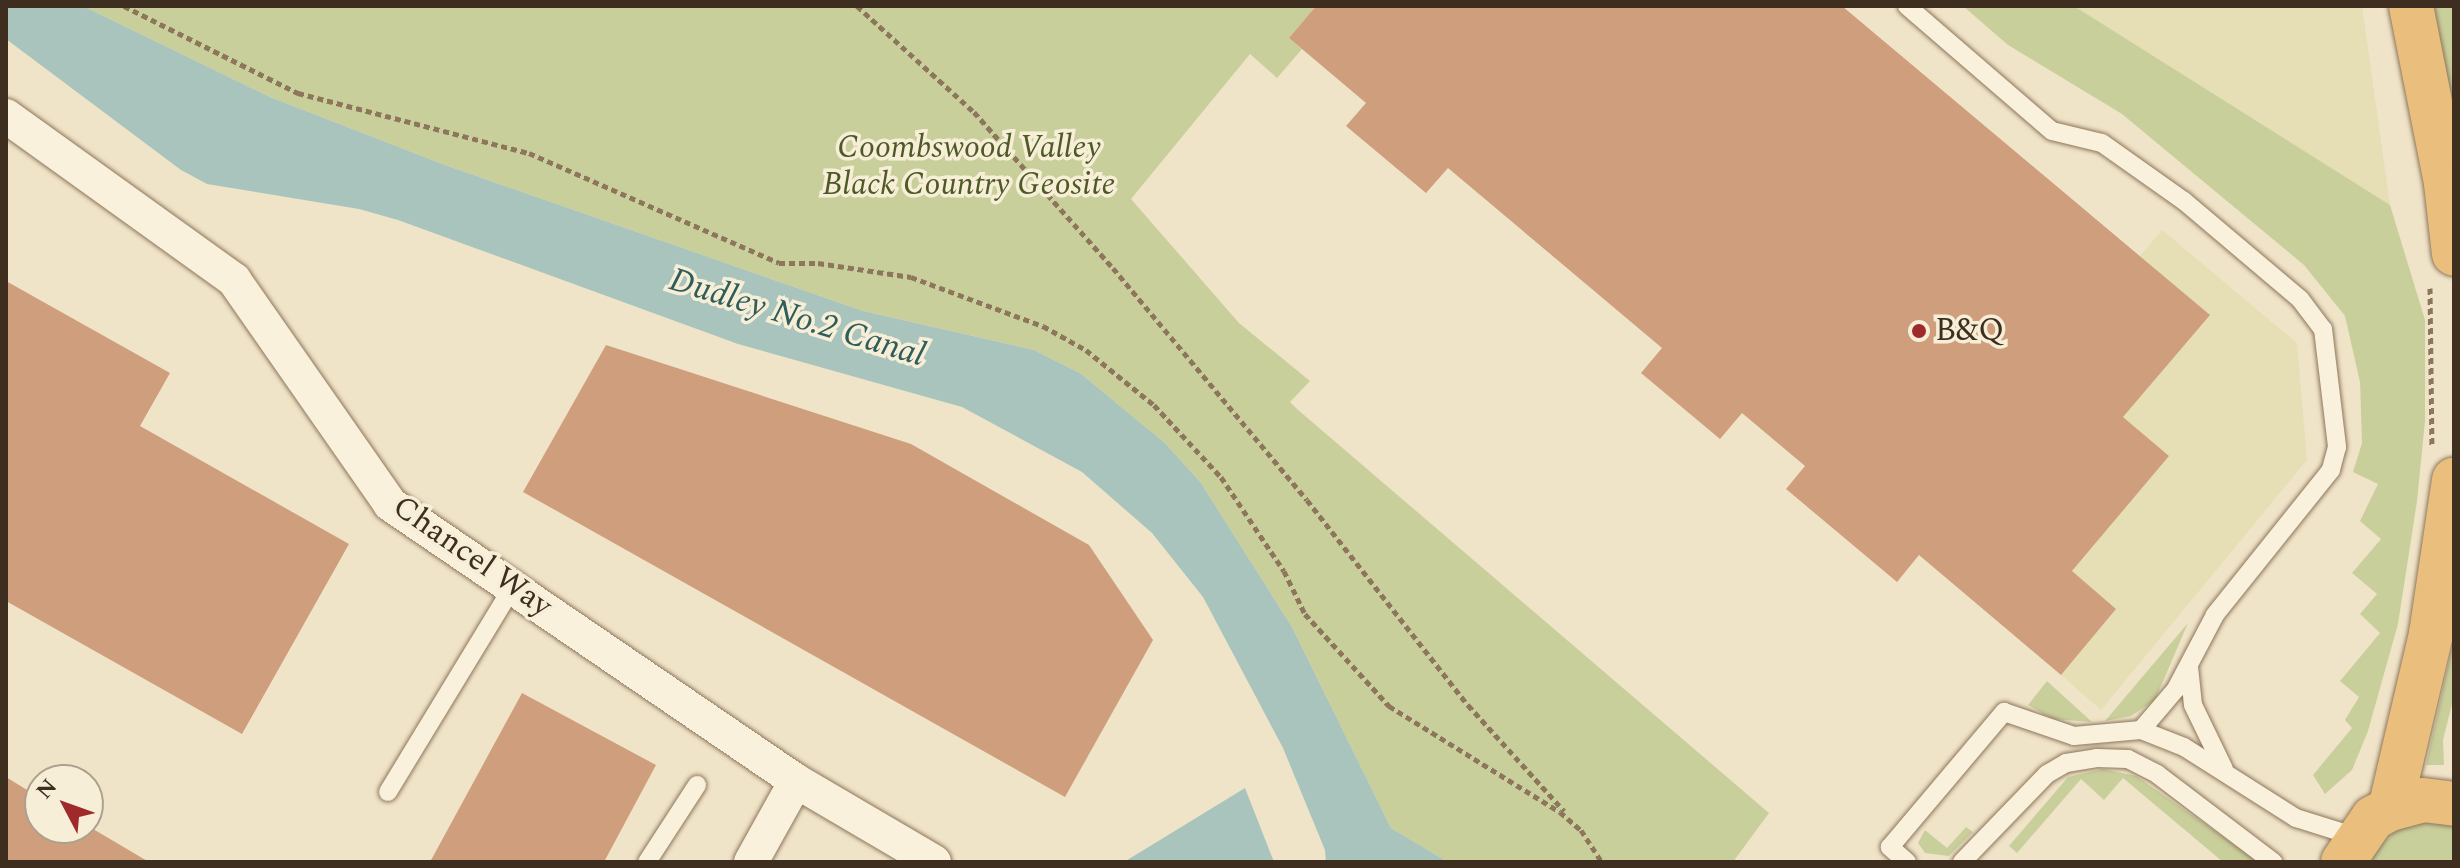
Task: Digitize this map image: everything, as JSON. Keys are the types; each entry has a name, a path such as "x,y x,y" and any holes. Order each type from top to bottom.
{"highway":[{"path":"2411,6 2446,183 2442,268"},
{"path":"2366,834 2431,634 2443,466"},
{"path":"2366,834 2423,800 2454,804"}],"street":[{"name":"Chancel Way","path":"6,116 234,280 390,504 796,781 934,862"},
{"path":"751,862 796,781"}],"lane":[{"path":"1907,6 2052,131 2102,143 2184,201 2300,299 2323,329 2337,447 2331,470 2215,615 2189,667 2141,730"},
{"path":"388,792 512,588"},
{"path":"2189,667 2193,705 2225,770"},
{"path":"1907,862 1890,847 2004,712 2074,736 2141,730 2225,770 2296,818 2347,834 2366,834"},
{"path":"1962,862 2047,774 2066,763 2097,758 2128,759 2157,774 2273,862"},
{"path":"647,862 697,785"}],"path":[{"path":"124,6 298,93 529,153 779,263 843,265 911,277 1043,326 1086,350 1154,405 1221,477 1284,571 1305,614 1389,706 1533,792 1581,830"},
{"path":"857,6 974,112 1113,268 1307,500 1468,705 1581,830 1602,862"},
{"path":"2442,268 2443,466"}],"shaded area":[{"path":"2074,6 2362,6 2390,205"},
{"path":"2162,230 2297,343 2307,460 2101,710 2061,675 2116,609 2072,571 2169,456 2123,417 2209,315 2140,256"}],"green space":[{"name":"Coombswood Valley Black Country Geosite","path":"83,6 1316,6 1289,38 1302,49 1277,78 1250,54 1131,199 1239,323 1310,381 1290,402 1297,409 1769,813 1733,862 1448,862 1391,828 1292,627 1201,483 1165,443 1080,373 1034,350 863,311 445,165 270,97"},
{"path":"1963,6 2074,6 2390,205 2425,320 2425,421 2417,501 2398,624 2368,731 2352,770 2325,794 2313,775 2352,728 2345,720 2359,697 2340,681 2380,633 2360,614 2377,594 2352,573 2381,539 2360,521 2378,484 2353,472 2362,443 2360,382 2345,316 2304,265 2122,114 2008,45"},
{"path":"2434,6 2454,6 2454,120 2453,114"},
{"path":"2188,623 2155,700 2131,716 2105,721"},
{"path":"2454,639 2454,696 2443,740 2444,765 2426,765"},
{"path":"2047,681 2092,722 2052,719 2028,705"},
{"path":"2103,769 2136,776 2259,862 2223,862 2123,778 2104,800 2081,779 2017,853 2009,846 2068,777"},
{"path":"2427,820 2454,822 2454,862 2365,862 2396,829"},
{"path":"1966,827 1973,832 1949,856 1925,853 1918,843 1925,830 1947,848"}],"water":[{"name":"Dudley No.2 Canal","path":"6,6 83,6 270,97 445,165 863,311 1034,350 1080,373 1165,443 1201,483 1292,627 1391,828 1448,862 1326,862 1325,850 1283,748 1203,597 1152,533 1082,472 962,407 738,344 398,220 359,209 207,184 181,170 6,39"},
{"path":"1245,788 1274,862 1124,862"}],"building":[{"name":"B&Q","path":"1316,6 1842,6 2210,315 2123,417 2169,456 2072,571 2116,609 2061,675 1919,555 1897,582 1786,489 1805,466 1742,413 1720,439 1641,373 1662,348 1448,168 1426,193 1346,126 1366,103 1289,38"},
{"path":"6,281 170,373 140,426 349,544 242,734 6,601"},
{"path":"606,345 911,444 1089,545 1153,640 1065,797 523,492"},
{"path":"522,693 656,765 604,862 430,862"},
{"path":"6,777 24,788 24,844 104,844 104,835 149,862 6,862"}],"place":[{"name":"B&Q","path":"1919,331"}]}
